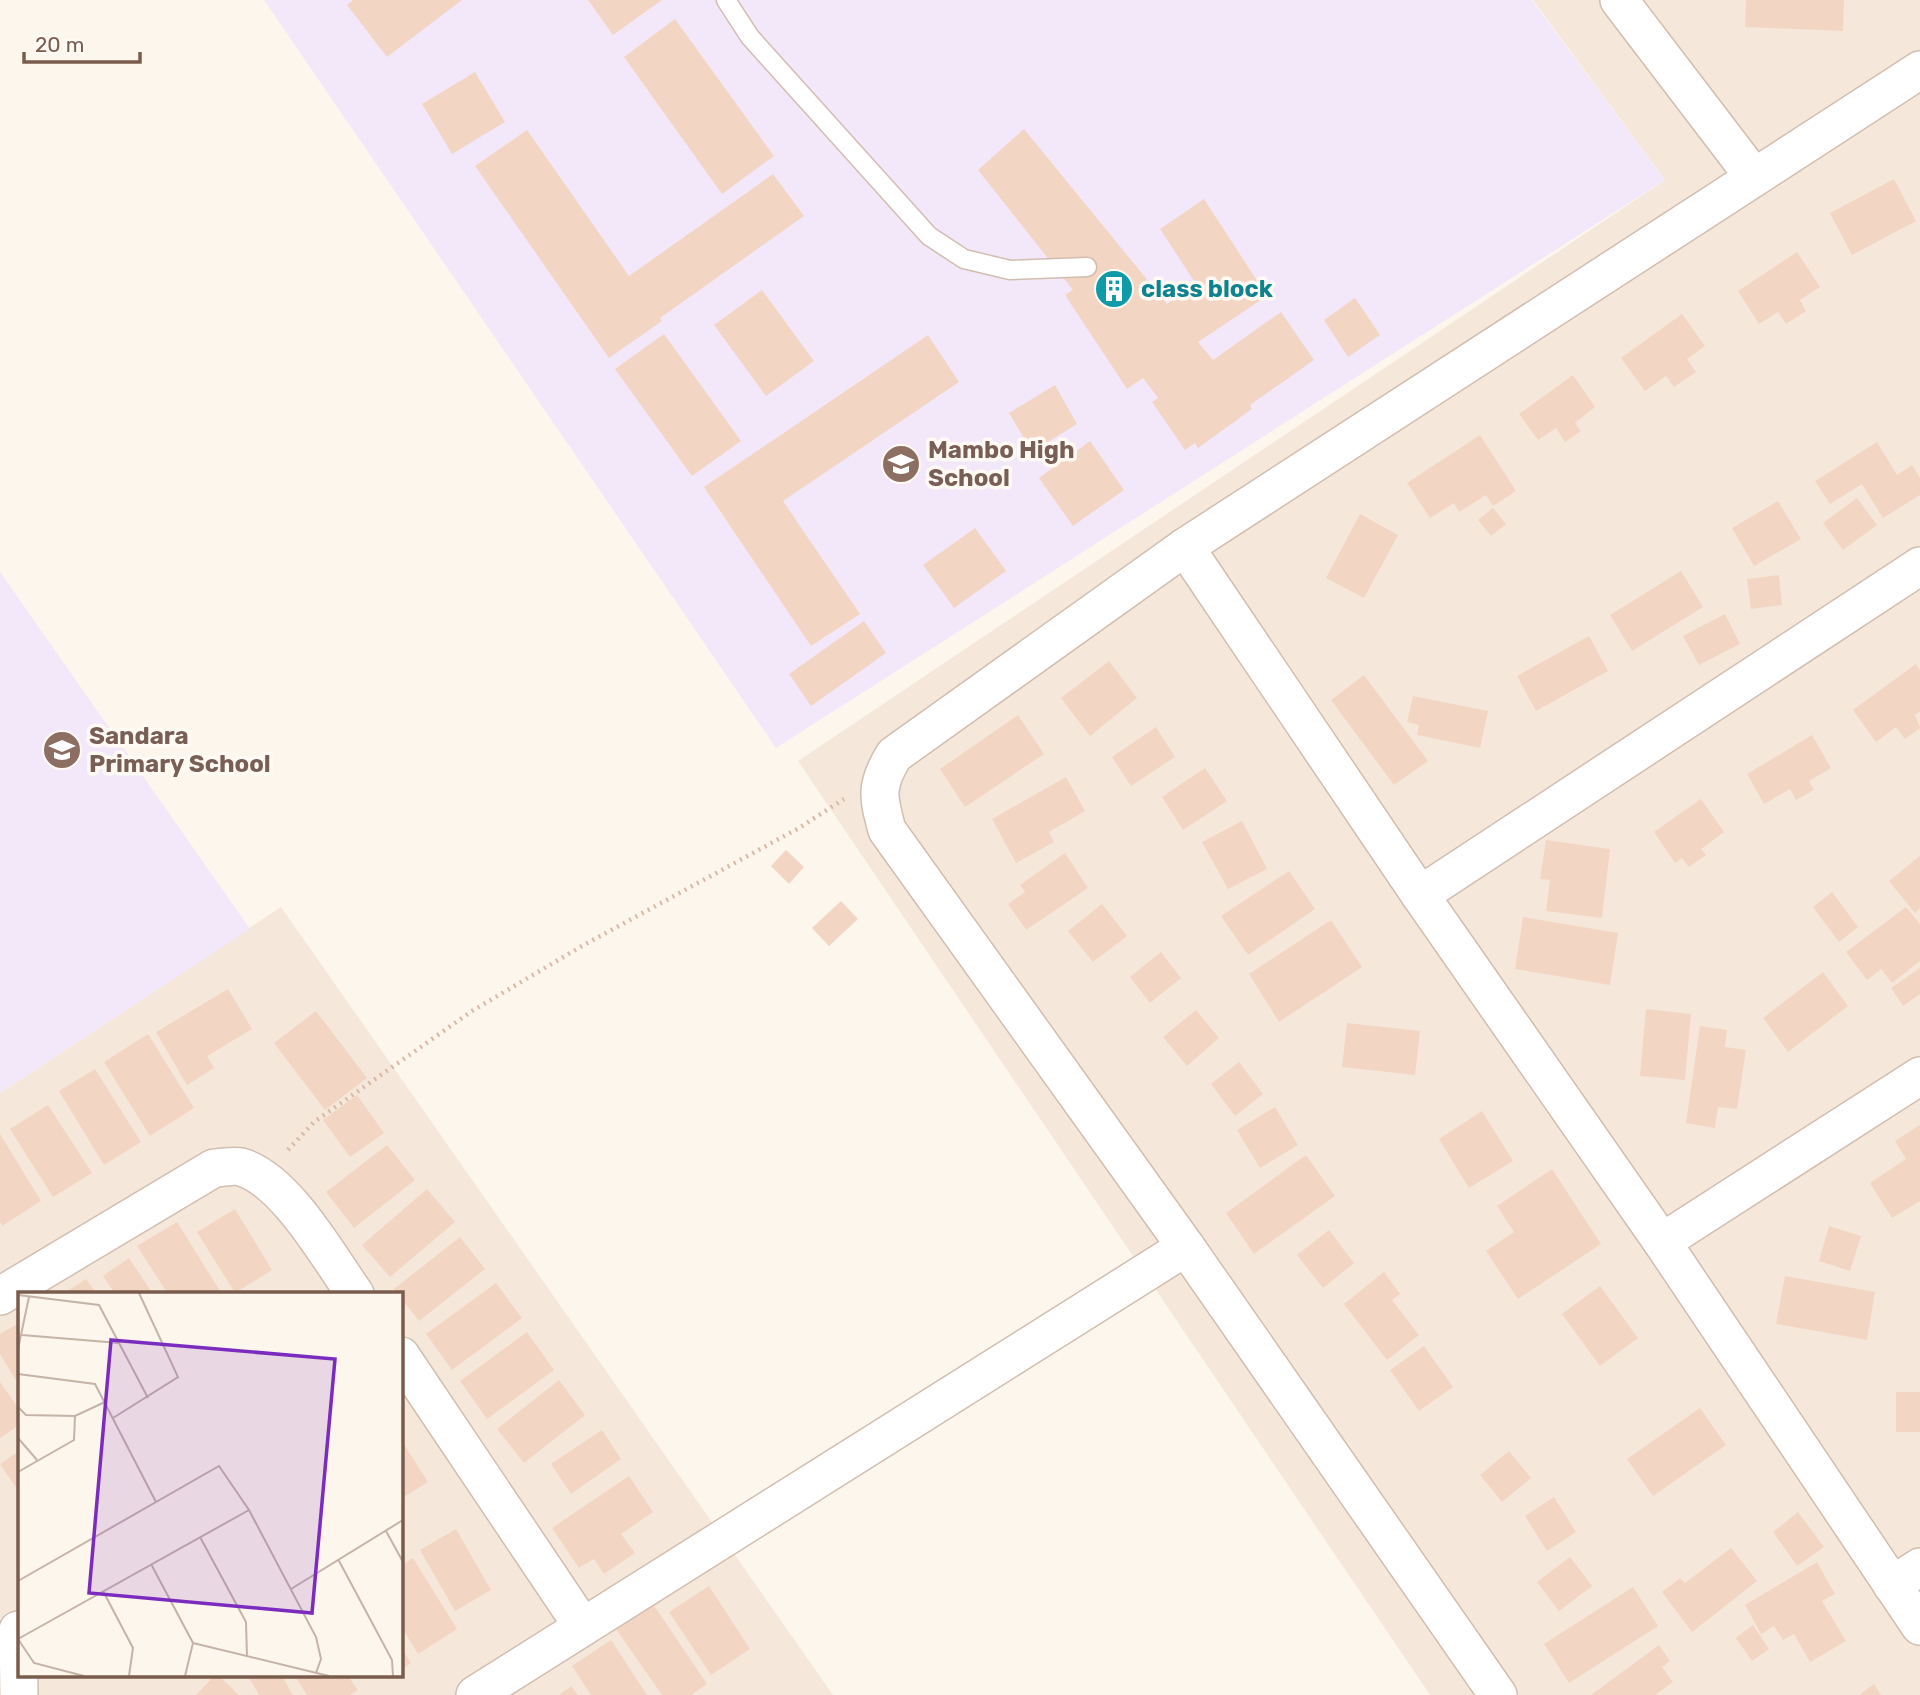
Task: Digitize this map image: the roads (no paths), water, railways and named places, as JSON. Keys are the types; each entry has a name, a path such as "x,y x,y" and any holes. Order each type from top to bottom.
{"street":[{"path":"1619,0 1754,177"},
{"path":"1498,1695 1186,1248 887,830 878,796 883,773 894,755 1185,547 1920,70"},
{"path":"1185,547 1420,895 1662,1242 1906,1576 1920,1626"},
{"path":"1420,895 1920,566"},
{"path":"1662,1242 1920,1076"},
{"path":"0,1296 214,1168 238,1166 264,1177 289,1203 354,1292"},
{"path":"475,1695 1186,1248"},
{"path":"406,1374 583,1627"},
{"path":"12,1634 19,1695"}],"lane":[{"path":"726,0 750,37 929,236 964,259 1010,271 1087,267"}],"place":[{"name":"class block","path":"1114,289"},
{"name":"Mambo High School","path":"901,464"},
{"name":"Sandara Primary School","path":"62,750"}]}
